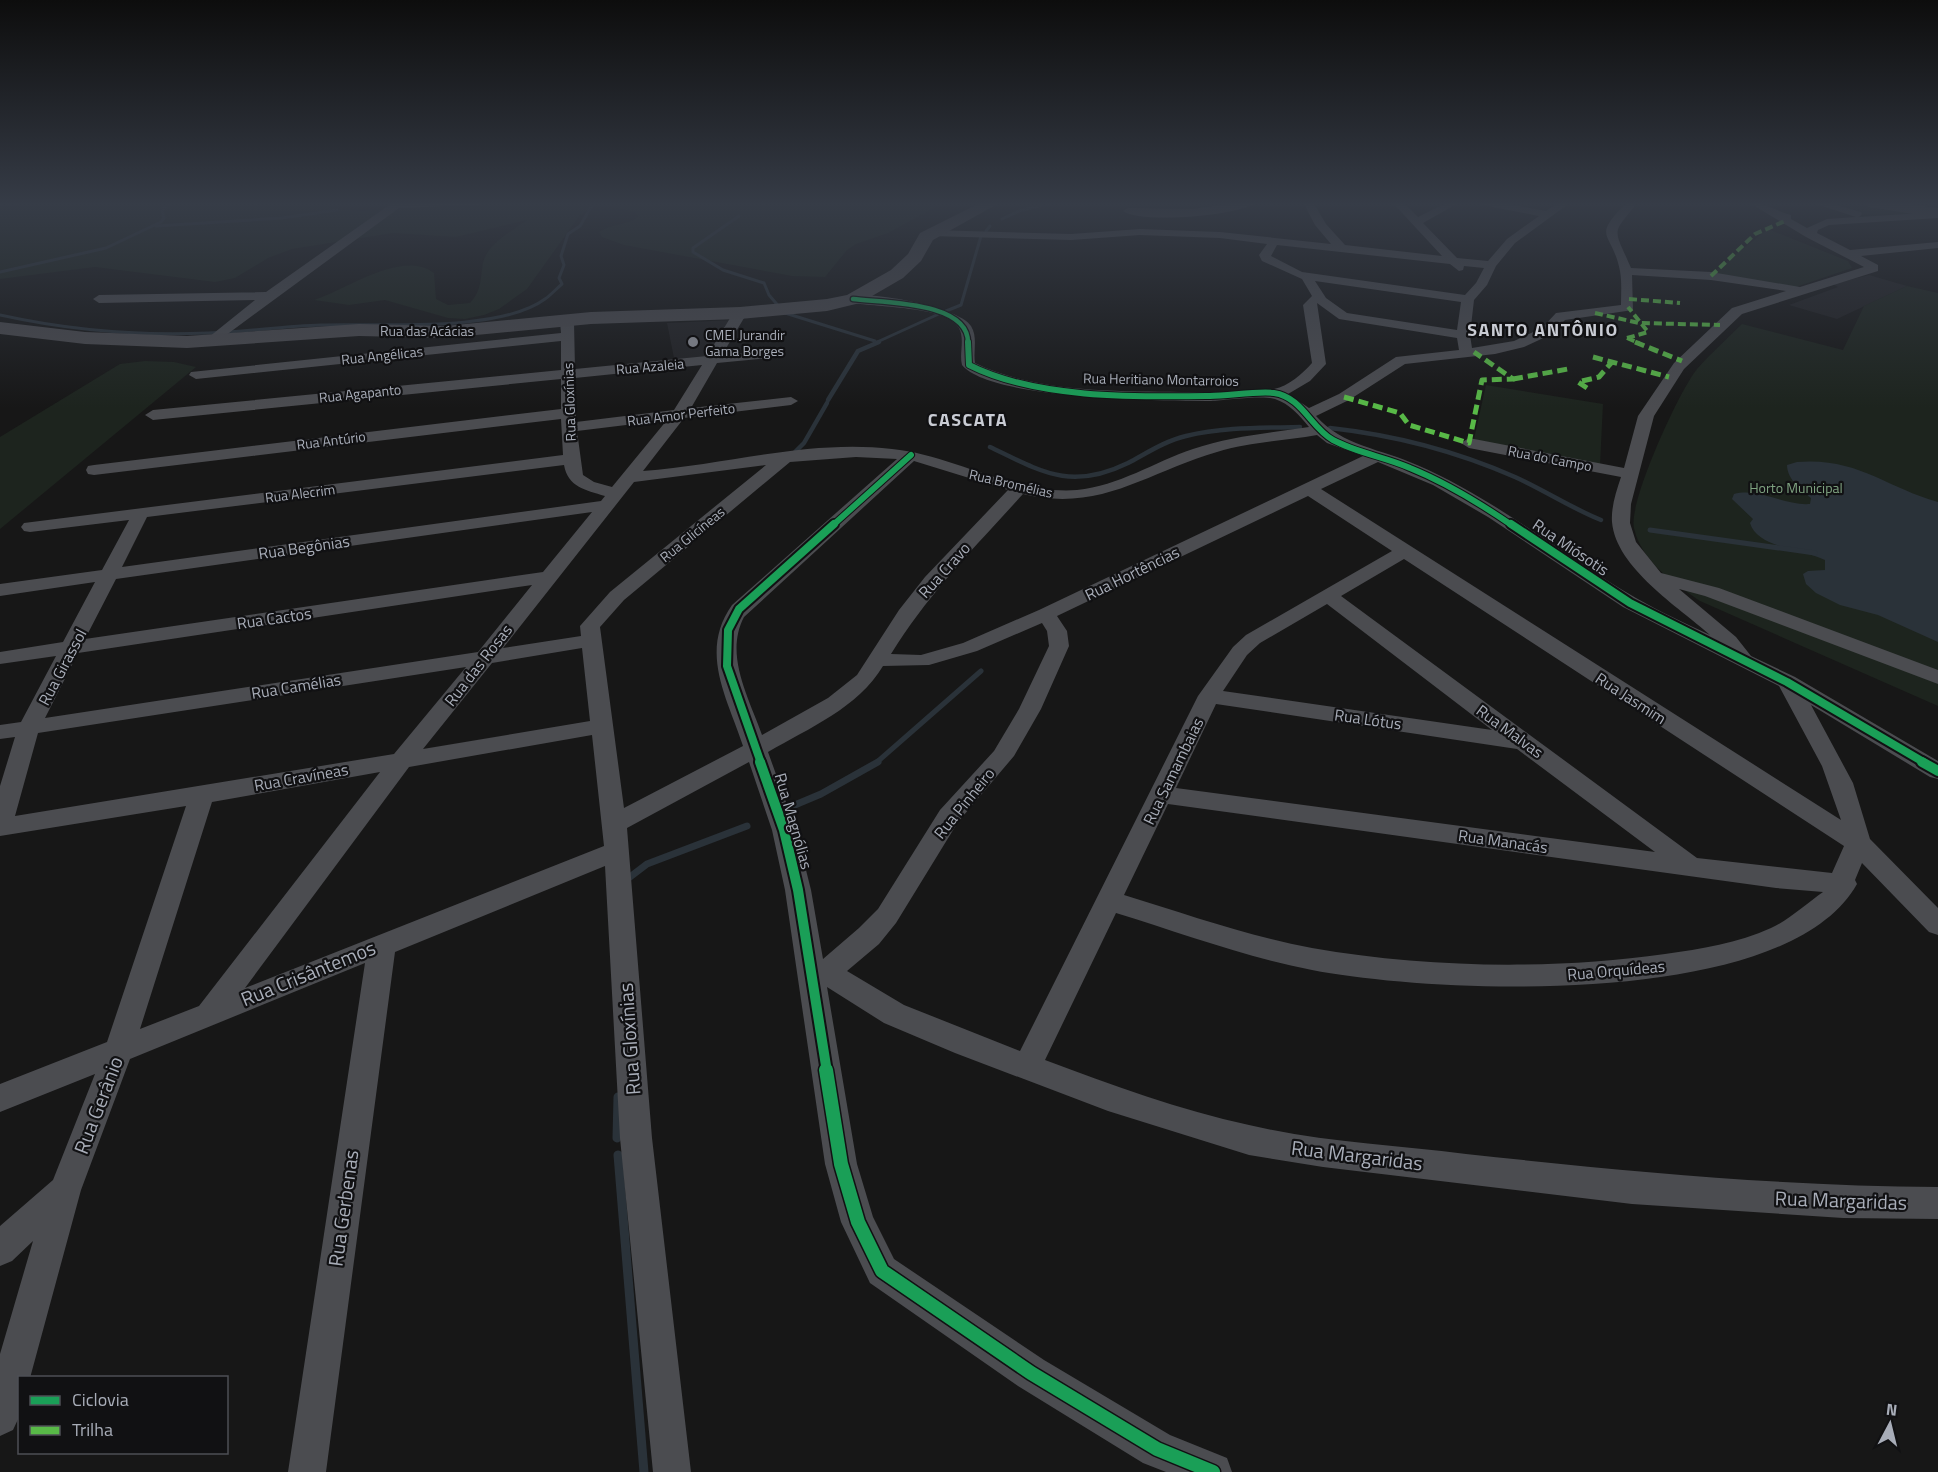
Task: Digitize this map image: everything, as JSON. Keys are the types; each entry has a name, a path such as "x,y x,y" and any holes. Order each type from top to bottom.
{"street":[{"path":"214,340 302,271"},
{"path":"853,299 898,271"},
{"path":"1286,271 1307,277 1472,294"},
{"path":"1461,271 1472,294"},
{"path":"1466,353 1463,335 1472,294 1488,271"},
{"path":"1308,414 1344,397 1401,360 1519,344 1547,331 1561,316 1628,307 1626,271 1711,276 1798,290"},
{"path":"1866,271 1798,290 1737,311 1682,361 1669,377 1640,434 1631,474 1620,504 1622,532 1631,550 1655,578 1720,631 1747,663 1787,682 1938,771"},
{"path":"1307,277 1319,298 1328,308 1344,316 1463,335"},
{"path":"1737,311 1739,299 1761,284"},
{"path":"99,299 268,296"},
{"path":"1275,393 1283,392 1311,374 1319,364 1315,328 1309,305 1312,300 1319,298"},
{"name":"Rua das Acácias","path":"0,328 86,338 156,342 359,330 445,332 568,328 797,309 853,299"},
{"name":"Rua Heritiano Montarroios","path":"853,299 954,315 966,328 969,365 989,376 1095,393 1275,393"},
{"name":"Rua das Rosas","path":"210,1012 483,657 679,415 740,313"},
{"name":"Rua Gloxínias","path":"568,328 566,373 571,459 578,482 612,500"},
{"name":"Rua Angélicas","path":"196,375 568,328"},
{"name":"Rua Azaleia","path":"566,373 770,354"},
{"name":"Rua Agapanto","path":"153,415 566,373"},
{"path":"1275,393 1291,400 1308,414 1320,430 1343,444 1379,455"},
{"name":"Rua Amor Perfeito","path":"570,420 679,415 791,401"},
{"name":"Rua Antúrio","path":"94,470 570,420"},
{"name":"Rua Bromélias","path":"631,477 784,458 877,452 911,455 1020,488 1062,495 1091,493 1120,485 1210,449 1320,430"},
{"name":"Rua do Campo","path":"1470,443 1631,474"},
{"name":"Rua Magnólias","path":"911,455 739,609 727,626 727,666 784,830 819,977 841,1164 858,1222 882,1271 1031,1373 1157,1449 1213,1472"},
{"name":"Rua Hortências","path":"877,660 922,661 944,656 1046,614 1379,455"},
{"name":"Rua Miósotis","path":"1379,455 1439,481 1494,513 1630,603 1747,663"},
{"name":"Rua Glicíneas","path":"601,610 784,458"},
{"name":"Rua Alecrim","path":"30,527 571,459"},
{"name":"Rua Cravo","path":"756,749 836,703 865,679 906,614 932,581 1020,488"},
{"name":"Rua Jasmim","path":"1309,489 1403,552 1858,843 1938,925"},
{"name":"Rua Begônias","path":"0,590 612,500"},
{"name":"Rua Girassol","path":"0,827 29,727 73,648 141,513"},
{"name":"Rua Samambaias","path":"1027,1067 1108,900 1163,795 1209,696 1240,651 1253,639 1403,552"},
{"name":"Rua Cactos","path":"0,658 548,577"},
{"path":"1655,578 1712,592 1938,677"},
{"name":"Rua Malvas","path":"1328,596 1414,663 1527,743 1691,866"},
{"name":"Rua Gloxínias","path":"601,610 590,626 591,640 615,837 636,1138 672,1472"},
{"name":"Rua Pinheiro","path":"819,977 869,936 887,915 949,816 1003,756 1030,709 1059,646 1057,631 1046,614"},
{"name":"Rua Camélias","path":"0,732 591,640"},
{"name":"Rua Orquídeas","path":"1108,900 1269,950 1317,959 1429,972 1560,975 1634,972 1745,950 1783,936 1808,922 1834,901 1850,873 1858,843 1848,795 1835,765 1787,682"},
{"name":"Rua Lótus","path":"1209,696 1527,743"},
{"name":"Rua Cravíneas","path":"0,827 202,795 602,726"},
{"name":"Rua Crisântemos","path":"0,1098 382,944 615,837 756,749"},
{"name":"Rua Gerânio","path":"0,1417 65,1190 118,1052 202,795"},
{"name":"Rua Manacás","path":"1163,795 1691,866 1844,884"},
{"name":"Rua Gerbenas","path":"306,1472 382,944"},
{"name":"Rua Margaridas","path":"819,977 894,1014 1027,1067 1182,1122 1249,1140 1323,1152 1632,1188 1843,1202 1938,1203"},
{"path":"0,1249 65,1190"}],"shaded area":[{"path":"1869,275 1907,286 1837,319 1789,305 1838,287 1833,284"},
{"name":"CMEI Jurandir Gama Borges","path":"733,320 702,361 675,363 667,323"},
{"path":"1797,462 1837,464 1870,474 1938,502 1938,642 1878,615 1840,605 1816,593 1806,584 1803,574 1808,571 1825,570 1825,560 1771,543 1754,531 1750,523 1753,519 1732,499 1734,494 1752,493 1810,504 1811,498 1795,484 1789,475 1787,465"}],"green space":[{"path":"0,271 66,271 0,279"},
{"path":"125,271 247,271 235,278 215,282"},
{"path":"382,271 429,271 434,273 436,299 448,305 470,303 479,289 482,271 540,271 527,289 499,309 465,319 448,318 385,300 349,305 314,300"},
{"path":"763,271 830,271 825,277 792,276"},
{"path":"1715,271 1844,271 1787,290 1708,276"},
{"name":"Horto Municipal","path":"1907,286 1938,293 1938,706 1700,601 1670,579 1651,561 1638,540 1634,528 1634,515 1639,496 1656,447 1689,381 1697,369 1742,324 1843,350 1864,306"},
{"path":"145,361 174,362 196,367 0,529 0,437 120,364"},
{"path":"1486,385 1603,404 1600,465 1473,443"}],"waterway":[{"path":"0,272 6,271"},
{"path":"0,315 77,328 129,333 182,334 321,325 469,322 525,310 545,299 562,284 559,278 562,271"},
{"path":"725,271 764,283 769,295 781,309"},
{"path":"946,311 961,305 971,271"},
{"path":"785,313 875,341"},
{"path":"875,343 941,313"},
{"path":"828,400 858,351 879,342"},
{"path":"795,452 804,443 827,403"},
{"path":"990,447 1025,464 1057,475 1090,476 1128,463 1163,444 1186,436 1228,429 1300,427"},
{"path":"1330,428 1424,445 1470,459 1515,477 1601,520"},
{"path":"1650,530 1815,553"},
{"path":"876,763 981,671"},
{"path":"790,807 821,794 878,762"},
{"path":"626,880 647,864 747,826"},
{"path":"617,1138 618,1097"},
{"path":"618,1155 644,1472"}],"marked path":[{"path":"1711,276 1716,271"},
{"path":"1629,299 1680,303"},
{"path":"1627,338 1648,332 1628,307"},
{"path":"1595,313 1639,323 1720,325"},
{"path":"1627,338 1682,361"},
{"path":"1344,397 1400,413 1409,425 1469,443 1482,380 1513,379 1474,352"},
{"path":"1593,357 1669,377"},
{"path":"1587,388 1578,382 1599,377 1612,362"},
{"path":"1513,379 1568,369"}],"cycle path":[{"path":"853,299 915,306 948,314 960,320 966,328 969,365 991,376 1025,384 1068,390 1164,396 1275,393 1300,406 1320,430 1333,440 1409,467 1439,481 1494,513 1630,603 1787,682 1938,771"},
{"path":"911,455 739,609 728,630 726,642 727,666 784,830 798,890 841,1164 858,1222 882,1271 1031,1373 1157,1449 1213,1472"}],"place":[{"name":"CMEI Jurandir Gama Borges","path":"693,342"}],"district":[{"name":"SANTO ANTÔNIO","path":"1543,329"},
{"name":"CASCATA","path":"968,419"}]}
